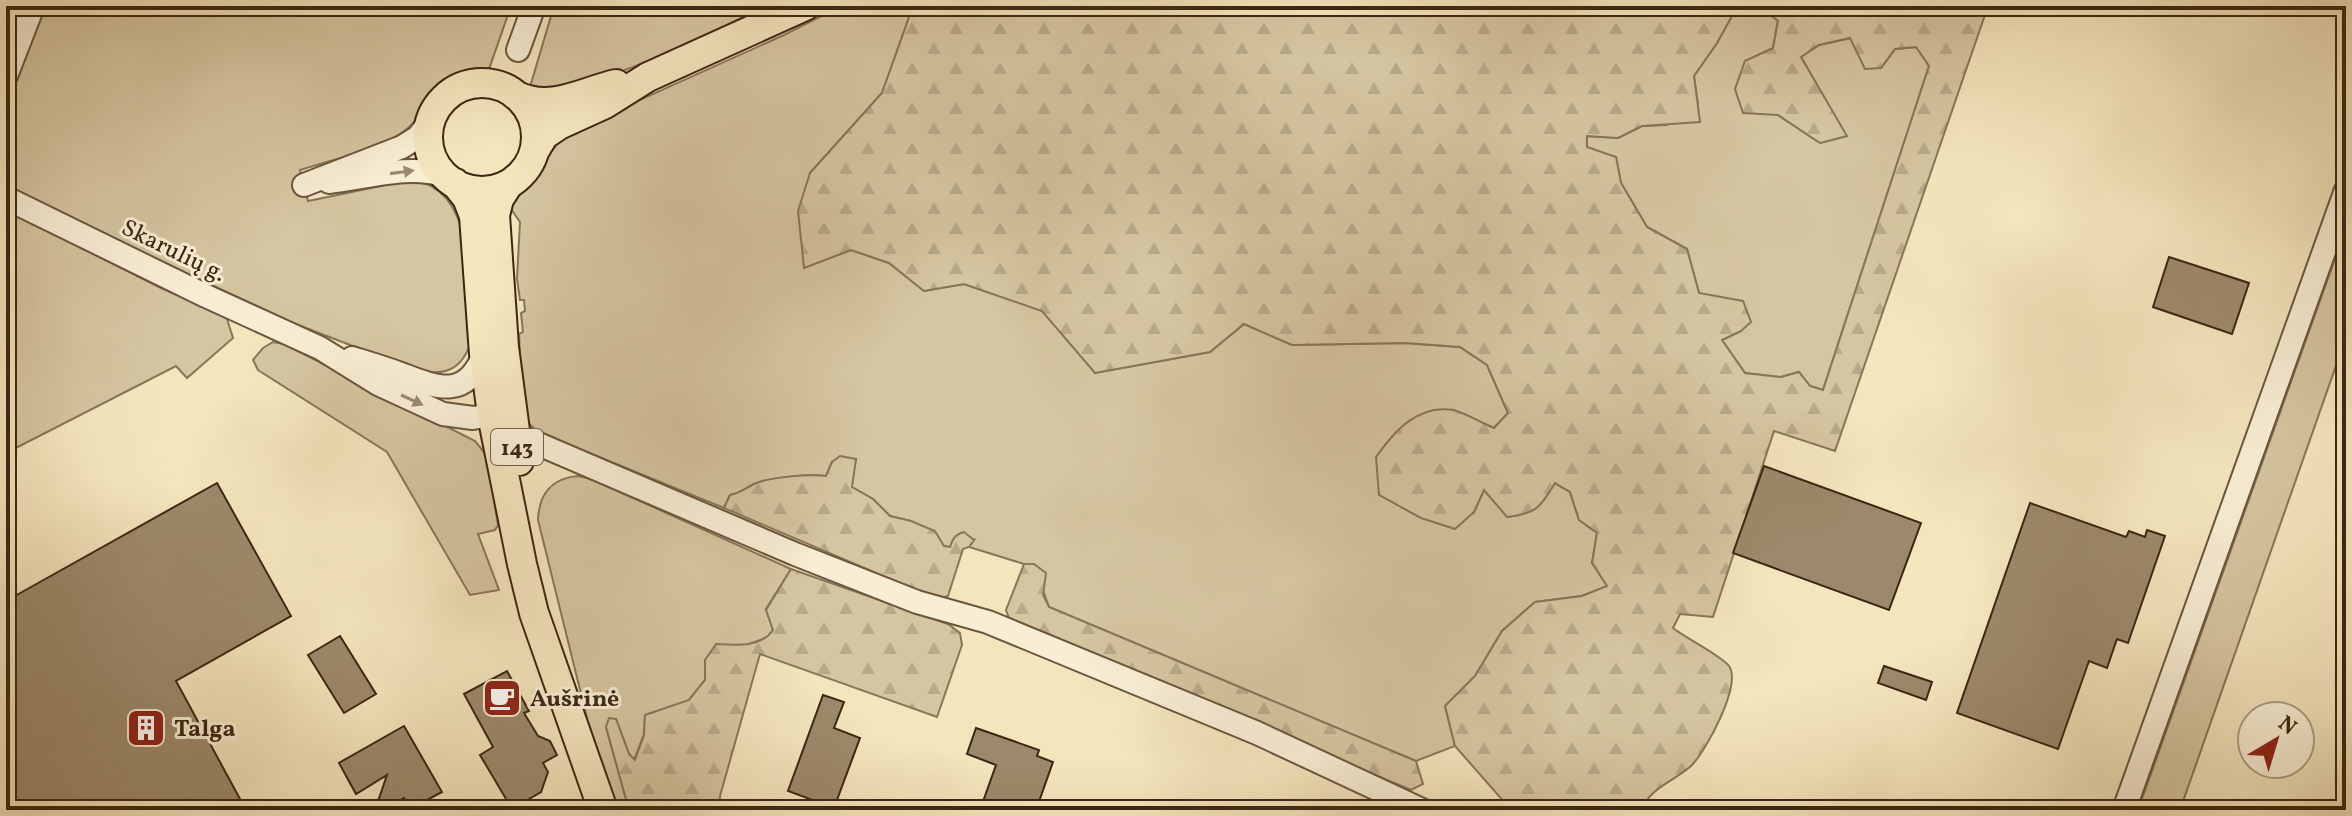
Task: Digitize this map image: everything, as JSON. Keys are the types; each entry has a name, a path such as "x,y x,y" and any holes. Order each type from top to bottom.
{"main road":[{"name":"143","path":"569,708 530,522 509,391 495,215 499,199 508,185 525,170 544,135 559,125 605,104 648,77 805,6"},
{"name":"143","path":"603,810 534,613 516,539 492,415 484,354 474,216 467,198 449,179 430,150 430,121 447,96 460,88 490,83 533,103 550,103 648,77"},
{"path":"517,96 534,120 535,150"},
{"path":"449,179 481,191 508,185"}],"street":[{"path":"6,76 33,6"},
{"path":"518,50 534,6"},
{"path":"430,121 418,137 402,147 304,185 364,179 408,170 426,170 449,179"},
{"path":"2124,810 2346,190"},
{"name":"Skarulių g.","path":"6,198 320,348 435,386 451,387 466,382 478,370 484,354"},
{"name":"Skarulių g.","path":"320,348 378,384 443,414 473,418 492,415"},
{"path":"492,415 504,404 509,391"},
{"path":"515,434 795,554 917,602 988,622 1257,733 1422,810"}],"green space":[{"path":"20,6 511,6 488,72 468,74 443,86 408,128 384,143 300,170 308,201 405,181 428,185 445,197 457,216 468,266 472,338 463,358 450,370 441,372 410,368 293,323 6,189 6,41"},
{"path":"554,6 766,6 665,54 611,75 556,90 530,87"},
{"path":"841,6 913,6 882,93 810,173 805,267 851,250 889,263 924,291 964,284 1043,311 1095,373 1210,352 1244,324 1292,345 1405,343 1460,347 1487,365 1508,413 1494,428 1453,410 1474,512 1484,490 1508,517 1520,515 1554,483 1570,492 1579,520 1597,533 1592,563 1608,586 1582,596 1535,602 1502,631 1475,676 1445,706 1455,746 1416,761 1049,607 1034,564 1024,564 969,547 974,540 950,548 944,546 911,521 890,516 873,499 851,487 856,459 832,462 826,476 790,477 754,484 730,495 724,508 537,431 522,414 520,399 519,334 523,332 521,313 525,311 517,279 520,222 511,209 517,196 555,147 573,130"},
{"path":"913,6 1988,6 1835,451 1774,431 1713,617 1680,614 1673,628 1729,666 1731,688 1713,733 1697,758 1684,772 1656,790 1641,810 1515,810 1505,803 1455,746 1445,706 1475,676 1502,631 1535,602 1582,596 1607,586 1592,563 1597,533 1579,520 1570,492 1555,483 1537,508 1507,517 1484,490 1474,512 1455,529 1421,518 1379,495 1376,457 1408,422 1428,411 1440,409 1463,413 1494,428 1508,413 1487,365 1460,347 1405,343 1292,345 1244,324 1210,352 1095,373 1042,311 964,284 924,291 889,263 851,250 804,268 798,211 810,173 882,93","holes":["1760,7 1778,21 1773,48 1745,61 1735,89 1743,113 1778,115 1820,143 1847,136 1801,57 1819,45 1850,38 1865,69 1881,68 1895,49 1916,47 1929,66 1823,390 1810,386 1799,372 1781,377 1745,373 1722,340 1751,322 1743,301 1699,293 1687,249 1647,227 1621,183 1616,157 1587,147 1587,136 1618,138 1642,126 1700,122 1694,76 1733,14"]},
{"path":"1760,7 1778,20 1773,48 1778,115 1820,143 1846,136 1801,57 1819,45 1851,38 1881,68 1895,49 1917,47 1929,66 1823,390 1810,386 1799,372 1781,377 1745,373 1722,340 1741,331 1699,293 1687,249 1647,227 1621,183 1616,157 1587,148 1586,136 1618,138 1642,126 1667,125 1698,104 1694,76 1733,14"},
{"path":"6,210 161,288 220,314 227,319 233,338 187,378 176,366 6,453"},
{"path":"2346,228 2346,337 2180,810 2138,810"},
{"path":"273,342 284,344 475,441 488,461 498,525 495,530 478,534 499,590 470,595 387,452 258,370 253,360"},
{"path":"840,456 856,459 852,487 873,499 890,516 935,531 944,546 950,547 954,538 964,532 974,540 963,549 948,596 937,599 724,508 730,495 754,484 789,477 826,476 832,462"},
{"path":"578,476 591,479 791,569 766,609 773,630 768,637 705,660 705,680 688,701 645,715 644,734 634,760 616,719 606,727 629,810 618,810 588,722 538,520 541,502 549,489 561,480"},
{"path":"1024,564 1034,564 1046,573 1043,595 1049,607 1416,761 1423,784 1411,790 1010,621 1006,610"},
{"path":"791,569 948,624 960,633 962,645 937,717 760,654 720,796 719,810 629,810 606,727 609,718 616,719 629,754 635,760 644,735 645,715 689,700 705,680 705,660 716,644 755,643 773,630 766,610"}],"building":[{"path":"2169,257 2249,283 2232,334 2153,307"},
{"path":"1764,466 1921,523 1889,610 1733,553"},
{"path":"217,483 291,616 176,681 246,810 6,810 6,601"},
{"path":"2030,503 2126,537 2129,531 2145,537 2147,530 2165,536 2128,643 2117,639 2107,668 2089,661 2058,749 1957,713"},
{"path":"340,636 376,694 344,713 308,655"},
{"path":"1884,666 1932,682 1926,700 1878,683"},
{"path":"507,671 529,711 524,713 538,736 550,741 557,755 543,763 548,772 541,792 512,809 480,755 493,747 464,694"},
{"path":"823,695 844,702 834,728 860,738 834,808 788,791"},
{"path":"404,726 442,792 410,809 404,798 382,810 375,810 387,775 356,794 339,763"},
{"path":"976,728 1039,750 1037,756 1053,762 1036,810 980,810 996,765 967,754"}],"place":[{"name":"Aušrinė","path":"502,698"},
{"name":"Talga","path":"146,728"}]}
